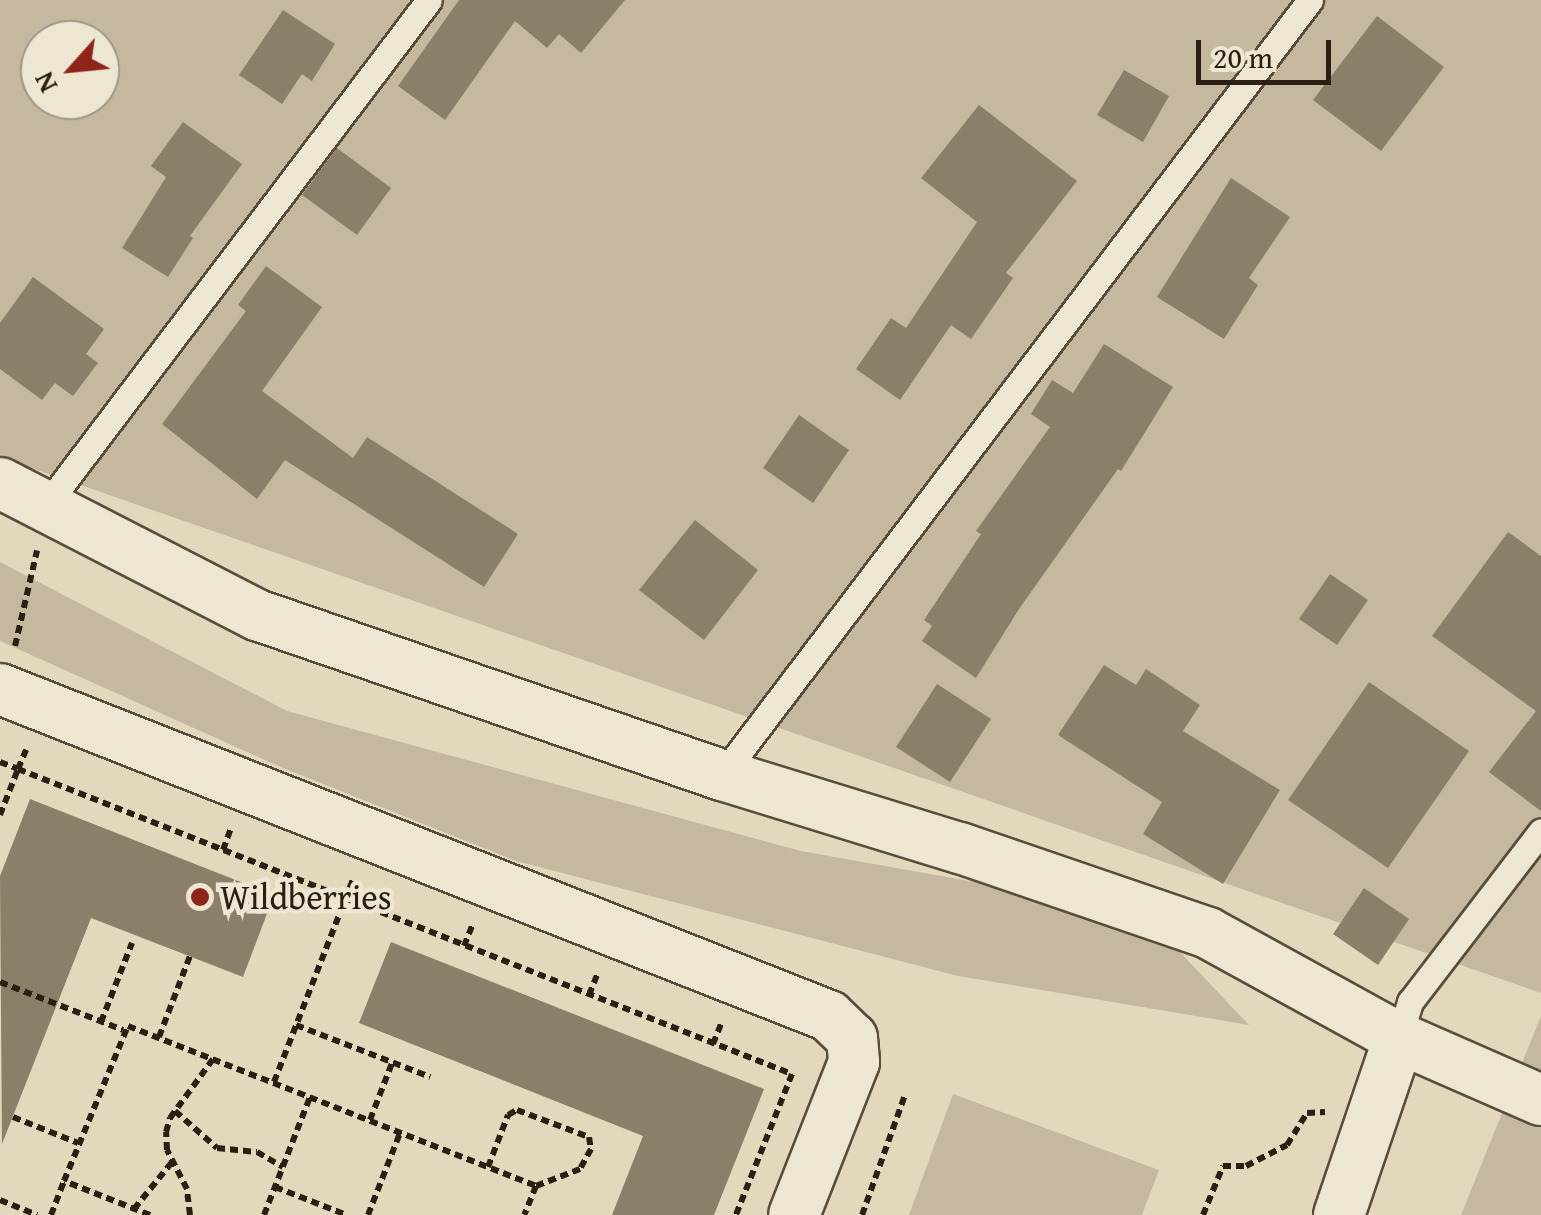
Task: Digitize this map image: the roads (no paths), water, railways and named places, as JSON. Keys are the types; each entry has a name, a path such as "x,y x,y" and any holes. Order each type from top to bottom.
{"street":[{"path":"0,484 47,504 257,615 722,775 960,848 1208,933 1399,1038 1541,1100"},
{"path":"2,690 829,1016 852,1038 854,1062 794,1215"},
{"path":"1339,1215 1399,1038"}],"lane":[{"path":"47,504 428,0"},
{"path":"722,775 1310,0"},
{"path":"1399,1038 1410,1002 1541,831"}],"place":[{"name":"Wildberries","path":"200,897"}]}
